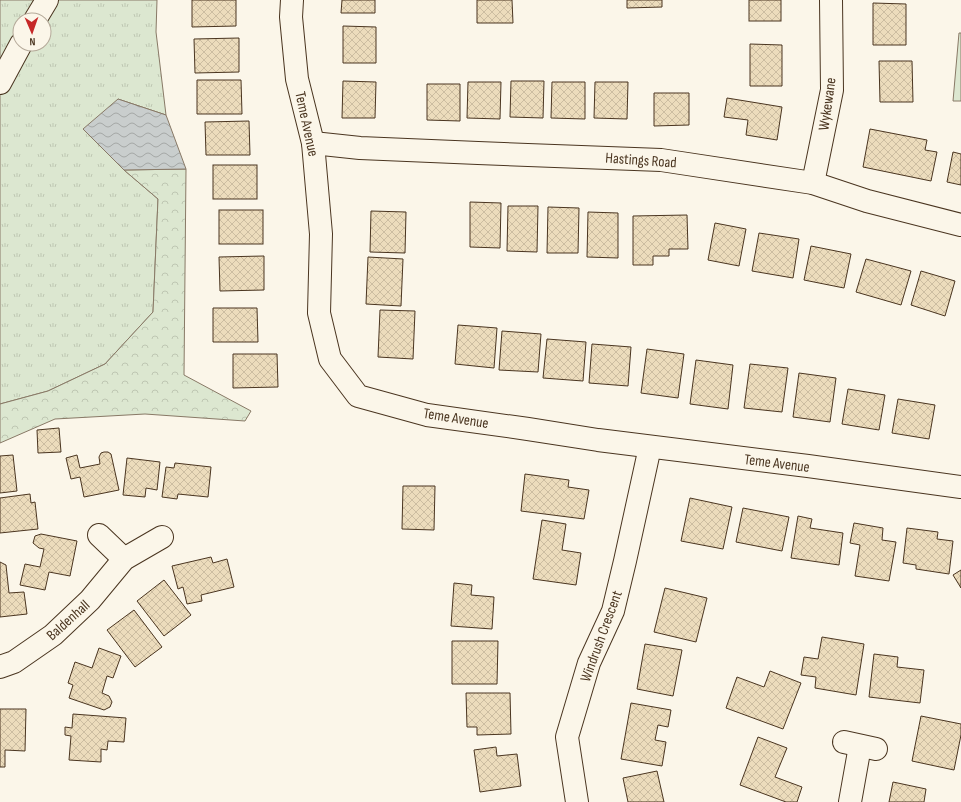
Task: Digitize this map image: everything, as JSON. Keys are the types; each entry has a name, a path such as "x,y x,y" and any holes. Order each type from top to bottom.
{"street":[{"path":"40,12 47,0"},
{"name":"Teme Avenue","path":"292,0 291,17 297,79 313,143 321,234 319,313 330,359 358,396 427,415 528,428 598,440 961,487"},
{"name":"Wykewane","path":"813,183 832,90 831,0"},
{"path":"0,82 12,48"},
{"name":"Hastings Road","path":"313,143 376,149 478,154 661,160 813,183 867,201 961,225"},
{"name":"Windrush Crescent","path":"577,802 567,737 589,663 613,611 650,447"},
{"path":"99,535 124,559"},
{"name":"Baldenhall","path":"0,666 14,662 53,635 90,600 124,559 162,538"},
{"path":"850,802 860,746"}],"green space":[{"path":"0,0 157,0 156,32 166,115 118,99 124,170 158,199 153,312 105,364 48,391 0,404"},
{"path":"959,33 961,33 961,101 953,101"},
{"path":"186,169 184,375 251,411 245,421 145,414 55,419 0,443 0,404 48,391 105,364 153,312 158,199 124,170"}],"water":[{"path":"118,99 166,115 186,169 124,170 83,129"}],"building":[{"path":"192,0 236,0 236,26 192,27"},
{"path":"342,0 375,0 375,13 341,13"},
{"path":"477,0 512,0 513,23 477,23"},
{"path":"627,0 662,0 662,7 627,8"},
{"path":"749,0 781,0 781,21 749,21"},
{"path":"873,3 906,4 906,45 873,45"},
{"path":"343,26 376,27 376,63 343,63"},
{"path":"239,38 239,72 195,73 194,39"},
{"path":"750,44 782,45 782,86 750,86"},
{"path":"879,61 912,61 913,102 880,102"},
{"path":"197,80 241,80 242,114 197,114"},
{"path":"343,81 376,82 375,118 342,118"},
{"path":"511,81 544,81 543,118 510,117"},
{"path":"468,82 501,82 500,119 467,118"},
{"path":"552,82 585,82 585,119 551,118"},
{"path":"595,82 628,82 627,119 594,118"},
{"path":"427,84 460,84 460,121 427,120"},
{"path":"654,93 689,93 689,125 654,126"},
{"path":"727,98 782,107 777,140 746,135 748,120 724,117"},
{"path":"249,121 250,155 206,155 205,122"},
{"path":"870,129 927,140 925,150 937,152 931,181 863,167"},
{"path":"953,152 961,154 961,185 947,182"},
{"path":"213,165 257,165 257,199 213,199"},
{"path":"470,202 501,203 500,248 470,247"},
{"path":"508,206 538,206 537,252 507,251"},
{"path":"548,207 579,208 578,253 547,253"},
{"path":"219,210 263,210 263,244 219,244"},
{"path":"371,211 406,212 405,253 370,252"},
{"path":"588,212 618,213 618,258 587,257"},
{"path":"687,215 688,249 669,249 669,256 653,256 653,265 633,265 633,216"},
{"path":"715,223 746,229 739,266 708,260"},
{"path":"759,233 799,239 793,278 752,271"},
{"path":"811,246 851,254 844,288 804,280"},
{"path":"264,256 264,290 220,291 219,257"},
{"path":"368,257 403,259 401,306 366,304"},
{"path":"866,259 911,271 901,305 856,292"},
{"path":"921,271 955,281 945,316 911,305"},
{"path":"213,308 257,308 258,342 213,342"},
{"path":"380,310 415,311 413,359 378,357"},
{"path":"458,325 497,328 494,368 455,364"},
{"path":"502,331 541,334 538,372 499,370"},
{"path":"547,339 586,342 583,381 543,378"},
{"path":"592,344 631,347 628,386 589,383"},
{"path":"647,349 684,354 678,398 641,393"},
{"path":"233,354 277,354 278,387 233,388"},
{"path":"696,360 733,365 728,409 690,404"},
{"path":"750,364 788,368 782,412 744,408"},
{"path":"799,373 836,378 830,422 793,417"},
{"path":"848,389 885,395 879,430 842,424"},
{"path":"898,399 935,405 929,439 892,433"},
{"path":"59,428 61,452 38,453 37,430"},
{"path":"104,452 111,454 119,490 84,497 80,477 71,479 66,458 77,455 80,468 100,464 99,457 101,453"},
{"path":"13,455 17,491 0,493 0,456"},
{"path":"127,458 160,462 157,490 146,488 145,497 123,495"},
{"path":"175,463 211,467 208,497 178,494 177,499 162,497 166,467 174,468"},
{"path":"525,474 569,480 568,487 589,490 584,519 521,511"},
{"path":"403,486 435,486 434,530 402,529"},
{"path":"30,494 31,503 35,502 38,529 0,533 0,498"},
{"path":"690,498 732,507 723,549 681,541"},
{"path":"743,508 789,517 782,551 736,542"},
{"path":"798,516 812,519 810,528 843,533 839,565 791,558"},
{"path":"542,520 566,524 562,550 581,553 576,585 533,579"},
{"path":"854,523 883,528 882,540 896,542 889,581 855,576 860,545 850,543"},
{"path":"907,528 938,532 937,539 953,541 949,574 916,569 916,565 903,563"},
{"path":"41,534 77,541 70,576 49,572 45,590 20,585 25,564 40,567 44,549 39,548 33,543 35,536"},
{"path":"211,557 213,563 227,559 234,587 201,595 202,601 187,604 183,587 178,589 172,566"},
{"path":"0,562 6,565 9,593 24,592 27,614 0,617"},
{"path":"961,570 961,588 953,575"},
{"path":"164,580 191,615 164,636 137,601"},
{"path":"454,583 472,585 471,595 494,597 492,629 451,626"},
{"path":"665,588 707,598 696,642 654,632"},
{"path":"134,610 162,647 135,667 107,630"},
{"path":"822,637 864,644 856,695 815,688 816,677 801,675 804,657 818,659"},
{"path":"452,641 498,641 497,684 452,684"},
{"path":"645,644 682,650 673,696 637,689"},
{"path":"99,648 121,656 113,678 107,676 102,693 109,696 112,702 110,707 104,710 69,698 73,685 68,683 75,662 92,668"},
{"path":"874,654 898,657 897,667 924,670 920,703 869,697"},
{"path":"770,671 801,683 783,729 726,708 737,677 764,687"},
{"path":"466,693 510,693 511,734 477,735 477,727 467,727"},
{"path":"631,703 671,710 668,727 658,725 655,740 666,742 662,766 621,759"},
{"path":"0,709 26,709 25,751 5,750 5,767 0,767"},
{"path":"73,714 126,718 124,742 108,741 107,750 101,749 101,762 69,760 71,736 65,735 65,727 72,728"},
{"path":"921,716 961,724 961,735 954,770 912,761"},
{"path":"758,737 787,748 775,777 802,787 797,802 786,802 740,785"},
{"path":"496,747 497,756 517,754 521,786 480,792 474,750"},
{"path":"657,771 664,802 628,802 623,778"},
{"path":"893,782 926,789 924,802 889,802"}]}
